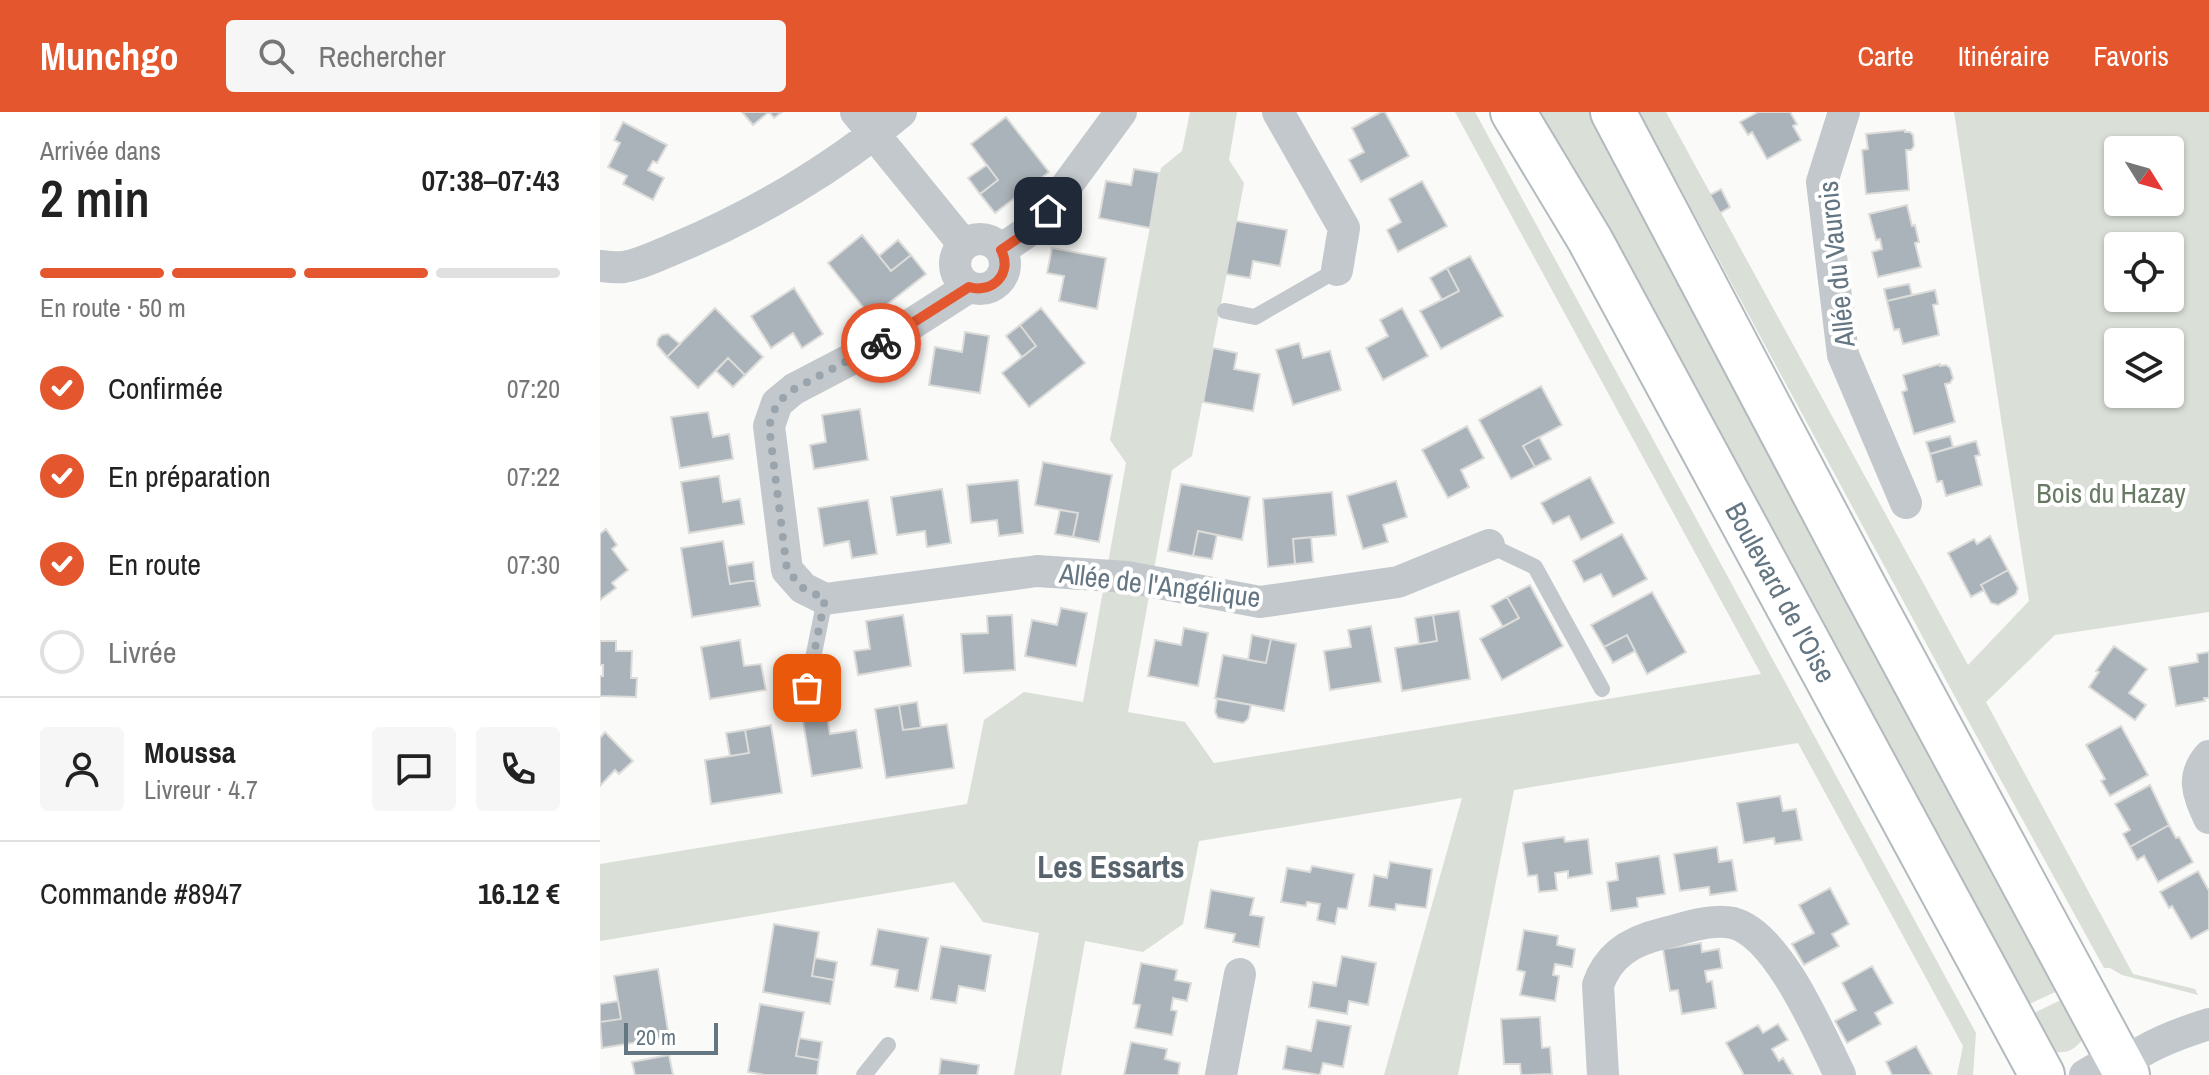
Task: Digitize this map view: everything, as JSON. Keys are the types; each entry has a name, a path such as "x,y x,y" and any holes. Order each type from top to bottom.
{"main road":[{"name":"Boulevard de l'Oise","path":"1513,112 1590,240 2042,1075"},
{"path":"1613,112 1864,587 2112,1072"}],"street":[{"path":"600,266 633,265 751,213 799,185 866,123 901,112"},
{"path":"1001,250 1027,232 1048,211 1121,112"},
{"path":"1278,112 1344,228 1337,270"},
{"name":"Allée du Vaurois","path":"1844,112 1822,182 1843,355 1906,503"},
{"path":"866,123 964,245"},
{"path":"980,238 1001,250 1005,257 1004,271 996,283 983,289 969,287 957,275 958,251 964,245 980,238"},
{"path":"825,599 803,588 787,570 769,426 777,403 794,389 882,343 969,287"},
{"name":"Allée de l'Angélique","path":"825,599 1037,571 1127,577 1260,602 1398,582 1489,545"},
{"path":"2209,756 2203,762 2197,791 2209,818"},
{"path":"1603,1075 1598,985 1602,972 1613,957 1643,938 1716,921 1735,924 1754,932 1789,975 1840,1075"},
{"path":"1221,1075 1240,974"},
{"path":"2112,1072 2188,1030 2209,1024"}],"lane":[{"path":"1225,311 1255,317 1337,270"},
{"name":"Allée de l'Angélique","path":"1489,545 1535,567 1602,689"},
{"path":"807,688 825,599"},
{"path":"864,1075 888,1045"}],"green space":[{"path":"1190,112 1237,112 1229,160 1244,183 1192,456 1172,470 1128,712 1185,722 1214,763 1761,674 1455,112 1475,112 1976,1033 1973,1075 1957,1075 1963,1046 1798,743 1514,790 1458,1075 1384,1075 1462,798 1199,841 1183,924 1143,952 1085,941 1061,1075 1014,1075 1039,933 983,922 954,882 600,941 600,864 967,804 984,720 1024,692 1083,702 1126,463 1110,440 1161,168 1182,151"},
{"path":"1524,112 1596,112 2066,987 2021,1008"},
{"name":"Bois du Hazay","path":"1639,112 1666,112 1968,665 2029,601 1954,112 2209,112 2209,612 2055,635 1986,702 2133,974 2195,989 2198,995 2104,968"},
{"path":"2071,995 2084,1037 2070,1050 2051,1051 2026,1017"}],"building":[{"path":"742,112 769,112 753,125"},
{"path":"1385,112 1409,156 1361,182 1349,160 1364,152 1352,128"},
{"path":"1758,112 1790,112 1801,140 1767,159 1752,132 1748,135 1740,122"},
{"path":"1006,117 1049,172 995,213 980,194 998,180 971,144"},
{"path":"623,122 667,145 657,163 653,161 648,170 664,178 653,200 623,184 627,176 608,167 620,143 614,140"},
{"path":"1905,130 1913,135 1914,146 1906,150 1909,190 1866,194 1862,150 1868,149 1866,134"},
{"path":"987,165 998,180 980,194 968,178"},
{"path":"1134,169 1159,173 1150,228 1099,218 1106,181 1131,185"},
{"path":"1422,181 1447,226 1398,252 1387,230 1401,222 1389,199"},
{"path":"1721,189 1730,207 1720,213 1710,195"},
{"path":"1907,205 1919,242 1915,243 1921,267 1878,277 1872,252 1882,249 1880,239 1876,240 1869,214"},
{"path":"1236,221 1287,230 1280,266 1253,261 1250,278 1226,274"},
{"path":"862,235 891,271 911,255 926,274 871,317 828,263"},
{"path":"898,240 911,255 891,271 879,256"},
{"path":"1052,248 1106,258 1097,309 1059,301 1064,276 1047,273"},
{"path":"1470,256 1503,316 1441,349 1420,311 1459,291 1447,268"},
{"path":"1447,268 1459,291 1442,300 1430,278"},
{"path":"1909,284 1912,295 1887,301 1884,289"},
{"path":"794,288 823,334 802,348 793,333 771,348 751,316"},
{"path":"1935,290 1938,304 1933,305 1939,335 1903,344 1899,329 1894,330 1887,301"},
{"path":"715,308 763,357 745,375 728,358 698,388 667,357"},
{"path":"1041,308 1085,363 1029,407 1002,373 1036,346 1020,325"},
{"path":"1402,308 1428,356 1383,380 1366,348 1388,336 1380,320"},
{"path":"1020,325 1036,346 1022,357 1006,336"},
{"path":"965,332 989,336 980,393 929,385 935,347 962,352"},
{"path":"668,334 680,344 667,357 657,345 662,335"},
{"path":"1299,343 1303,358 1330,351 1341,390 1293,405 1276,350"},
{"path":"1213,348 1237,353 1234,369 1260,374 1253,411 1203,402"},
{"path":"728,358 745,375 733,387 716,371"},
{"path":"1940,364 1950,368 1953,378 1945,384 1955,422 1914,434 1902,392 1907,390 1903,375"},
{"path":"1541,386 1562,425 1523,446 1535,467 1511,479 1479,420"},
{"path":"860,409 868,460 814,469 810,445 826,442 822,415"},
{"path":"708,412 713,437 729,434 733,459 680,468 671,417"},
{"path":"1467,426 1484,458 1461,470 1469,487 1448,498 1422,450"},
{"path":"1950,436 1953,447 1930,454 1926,442"},
{"path":"1539,437 1551,459 1535,467 1523,446"},
{"path":"1976,441 1980,455 1975,456 1982,485 1946,496 1942,481 1937,482 1930,454"},
{"path":"1043,462 1112,475 1099,542 1073,537 1078,513 1035,505"},
{"path":"719,476 723,502 740,499 744,524 689,533 681,482"},
{"path":"1590,477 1614,523 1581,540 1569,516 1553,524 1541,503"},
{"path":"1018,480 1023,533 999,536 997,520 971,523 967,485"},
{"path":"1396,481 1407,517 1383,525 1388,542 1363,549 1347,496"},
{"path":"1181,484 1250,497 1242,540 1198,531 1193,556 1168,551"},
{"path":"942,489 951,543 927,547 925,531 897,535 891,497"},
{"path":"1332,492 1336,535 1293,539 1295,564 1268,567 1263,499"},
{"path":"868,500 877,554 852,558 849,541 824,546 818,508"},
{"path":"1060,510 1078,513 1073,537 1055,534"},
{"path":"606,529 617,545 612,549 628,570 612,583 616,588 600,600 600,534"},
{"path":"1198,531 1217,535 1212,559 1193,556"},
{"path":"1622,534 1647,579 1613,597 1601,574 1584,582 1573,561"},
{"path":"1990,536 2008,570 1981,585 1984,590 1971,597 1948,553 1974,539 1977,544"},
{"path":"1311,537 1313,562 1295,564 1293,539"},
{"path":"723,541 730,584 755,580 760,606 692,617 681,548"},
{"path":"753,562 755,580 730,584 727,566"},
{"path":"2008,570 2018,588 2016,594 1998,605 1991,603 1981,585"},
{"path":"1530,585 1563,646 1502,680 1480,639 1519,618 1507,597"},
{"path":"1652,592 1686,652 1647,674 1627,635 1604,647 1591,625"},
{"path":"1507,597 1519,618 1503,627 1491,606"},
{"path":"1061,608 1087,613 1076,666 1025,656 1032,620 1057,625"},
{"path":"1459,611 1470,679 1402,691 1395,648 1437,641 1433,615"},
{"path":"903,615 911,666 858,675 854,651 870,649 866,621"},
{"path":"1012,615 1015,670 964,673 961,634 988,633 987,616"},
{"path":"1433,615 1437,641 1419,644 1415,618"},
{"path":"1371,626 1381,682 1330,690 1324,651 1351,647 1348,630"},
{"path":"1184,628 1208,633 1198,686 1148,676 1155,640 1181,645"},
{"path":"1252,635 1271,639 1266,663 1248,660"},
{"path":"1627,635 1635,651 1613,663 1604,647"},
{"path":"1271,639 1296,644 1284,711 1215,698 1223,655 1266,663"},
{"path":"740,640 744,666 761,664 766,690 710,699 701,647"},
{"path":"600,641 616,641 616,651 632,651 631,678 637,678 636,697 600,696 603,665 600,665"},
{"path":"2114,646 2147,669 2129,693 2146,705 2135,720 2089,687"},
{"path":"2209,652 2209,698 2176,706 2169,667 2198,662 2197,654"},
{"path":"1217,699 1251,705 1248,719 1243,723 1218,718 1215,712"},
{"path":"917,702 921,728 903,730 899,705"},
{"path":"899,705 903,730 947,724 954,768 886,778 875,709"},
{"path":"827,717 830,734 856,730 862,768 812,776 803,721"},
{"path":"771,725 782,793 711,804 705,760 749,753 745,730"},
{"path":"2121,726 2148,775 2110,796 2101,781 2105,779 2086,745"},
{"path":"745,730 749,753 730,756 726,733"},
{"path":"605,732 633,761 619,774 615,770 600,786 600,738"},
{"path":"2150,785 2169,825 2130,847 2123,834 2130,830 2115,804"},
{"path":"1780,796 1783,811 1796,809 1802,840 1775,844 1774,838 1744,843 1737,803"},
{"path":"2169,825 2193,862 2158,882 2144,856 2137,860 2130,847"},
{"path":"1564,837 1565,842 1588,839 1592,874 1568,878 1568,871 1555,873 1557,890 1539,892 1537,875 1528,876 1523,843"},
{"path":"1717,847 1719,862 1732,860 1737,891 1710,895 1709,887 1680,891 1674,854"},
{"path":"1659,856 1665,894 1637,898 1638,907 1611,911 1607,882 1618,880 1616,863"},
{"path":"1390,862 1432,869 1426,908 1396,904 1395,910 1369,906 1374,875 1387,878"},
{"path":"1312,866 1354,874 1347,909 1338,908 1335,924 1317,920 1320,904 1307,902 1306,906 1281,902 1287,868 1310,872"},
{"path":"2198,871 2209,891 2209,929 2191,939 2160,892"},
{"path":"1830,888 1849,924 1832,934 1839,946 1804,965 1792,944 1814,933 1799,905"},
{"path":"1211,890 1254,898 1250,915 1264,917 1259,947 1233,942 1235,934 1205,928"},
{"path":"774,924 819,932 812,976 834,980 830,1004 763,992"},
{"path":"878,929 928,938 918,991 895,987 898,970 871,965"},
{"path":"1524,930 1558,936 1557,945 1575,949 1572,967 1555,964 1553,975 1559,976 1555,1001 1520,995 1525,972 1517,970"},
{"path":"1701,943 1702,952 1719,949 1722,968 1705,971 1707,982 1712,981 1716,1008 1682,1014 1678,990 1670,991 1663,949"},
{"path":"941,946 991,955 985,991 959,986 956,1003 931,999"},
{"path":"1342,956 1376,963 1368,1005 1349,1001 1347,1014 1309,1007 1313,982 1336,986"},
{"path":"815,958 837,962 834,980 812,976"},
{"path":"1141,963 1177,970 1175,980 1191,983 1187,1001 1173,998 1171,1010 1177,1011 1172,1035 1135,1028 1140,1005 1133,1004"},
{"path":"1872,966 1893,1003 1875,1013 1881,1024 1847,1043 1835,1021 1856,1010 1842,983"},
{"path":"658,969 669,1037 602,1048 600,1022 621,1019 614,976"},
{"path":"618,1001 621,1019 600,1022 600,1004"},
{"path":"760,1004 804,1012 796,1056 819,1060 817,1075 748,1072"},
{"path":"1540,1017 1542,1048 1550,1047 1552,1074 1521,1075 1520,1064 1504,1064 1501,1019"},
{"path":"1317,1020 1351,1026 1343,1067 1323,1063 1320,1075 1283,1069 1287,1046 1311,1051"},
{"path":"1778,1024 1788,1040 1772,1049 1779,1061 1783,1058 1793,1075 1744,1075 1726,1043 1758,1025 1763,1033"},
{"path":"799,1038 822,1042 819,1060 796,1056"},
{"path":"1131,1042 1167,1049 1165,1059 1180,1063 1178,1075 1124,1075"},
{"path":"1916,1046 1932,1075 1892,1075 1886,1062"},
{"path":"669,1055 673,1075 635,1075 632,1062"},
{"path":"941,1059 979,1065 977,1075 939,1075"}],"way so far":[{"path":"807,688 825,599 803,588 787,570 769,426 777,403 794,389 881,343"}],"district":[{"name":"Les Essarts","path":"1111,867"}],"route":[{"path":"881,343 969,287 983,289 996,283 1004,271 1005,257 1001,250 1027,232 1048,211"}]}
